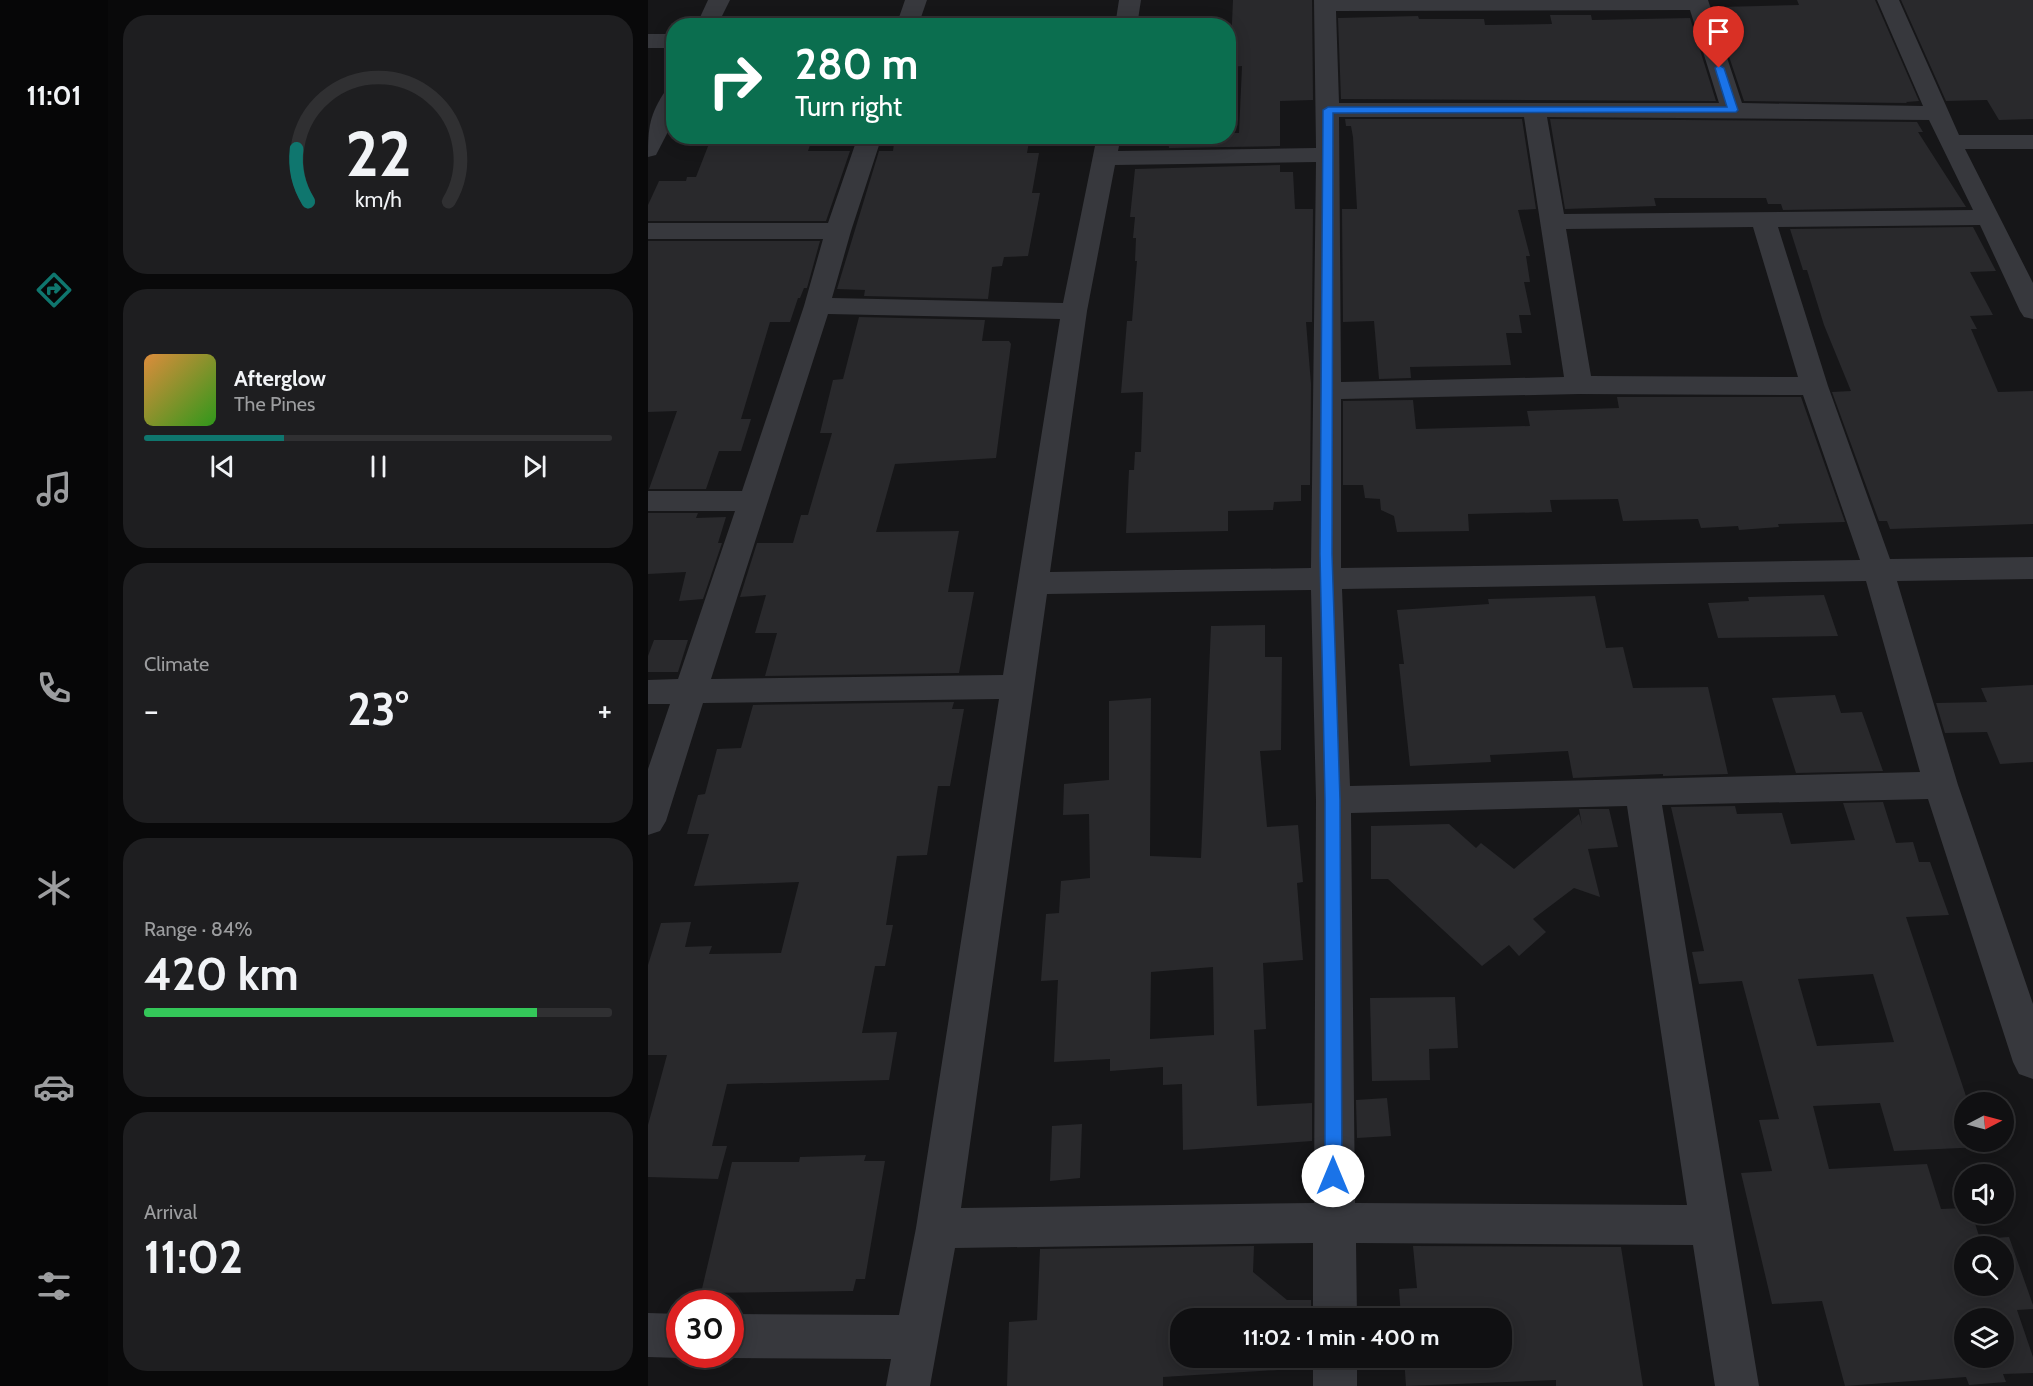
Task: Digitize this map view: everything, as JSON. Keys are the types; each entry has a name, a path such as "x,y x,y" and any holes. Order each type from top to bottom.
{"street":[{"path":"710,18 718,0"},
{"path":"910,18 916,0"},
{"path":"1127,18 1130,0"},
{"path":"1888,0 1950,142 1989,217 2033,311"},
{"path":"1335,1308 1333,800 1326,578 1326,155 1328,110 1325,3 1698,2 1733,110"},
{"path":"648,41 666,41"},
{"path":"1328,110 1534,109 1938,113"},
{"path":"1534,109 1579,385"},
{"path":"648,148 666,111"},
{"path":"1950,142 2033,142"},
{"path":"648,821 754,501 867,144"},
{"path":"908,1386 937,1228 1016,687 1034,583 1074,311 1107,147 1326,155"},
{"path":"1551,222 1989,217"},
{"path":"1764,221 1814,386 1879,571 1941,786 2033,1062"},
{"path":"648,231 838,231"},
{"path":"817,306 1074,311"},
{"path":"1326,391 1579,385 1814,386"},
{"path":"648,501 754,501"},
{"path":"1034,583 2033,568"},
{"path":"648,692 1016,687"},
{"path":"1333,800 1941,786"},
{"path":"1642,792 1737,1386"},
{"path":"937,1228 1333,1223 1711,1225"},
{"path":"648,1335 666,1336"},
{"path":"744,1336 916,1337"},
{"path":"1335,1368 1335,1386"}],"building":[{"path":"1233,0 1312,0 1313,100 1280,101 1280,146 1169,148 1169,144 1236,144 1236,133 1239,133 1242,66 1236,66 1236,18 1232,18"},
{"path":"1797,0 1875,0 1919,101 1907,103 1744,101 1716,18 1723,18 1719,7 1799,5"},
{"path":"1901,0 2033,0 2033,119 1999,120 1987,100 1946,101"},
{"path":"1550,15 1591,15 1592,20 1690,18 1716,101 1341,99 1338,18 1418,16 1419,19 1484,19 1485,25 1552,24"},
{"path":"1345,119 1522,119 1536,209 1518,210 1530,256 1526,256 1530,282 1524,282 1531,315 1519,315 1522,333 1506,333 1511,365 1410,367 1411,378 1379,379 1374,321 1343,322 1342,209 1357,209 1353,137 1351,126 1346,126"},
{"path":"1550,119 1919,122 1917,122 1923,132 1918,132 1966,207 1783,210 1781,204 1768,204 1766,198 1654,198 1656,206 1565,209"},
{"path":"709,144 810,144 808,151 850,151 826,221 648,221 648,205 659,181 686,181 687,177 696,177"},
{"path":"894,144 1029,144 1027,153 1039,153 1032,193 1040,193 1028,256 1004,257 1002,266 992,267 988,299 864,296 865,290 837,289 879,151 893,151"},
{"path":"1280,165 1280,172 1293,172 1295,209 1313,209 1312,322 1306,322 1311,384 1310,485 1301,485 1301,501 1274,502 1273,510 1228,511 1228,531 1126,533 1129,470 1134,470 1135,452 1141,452 1143,392 1121,393 1127,321 1132,321 1137,261 1135,261 1136,238 1133,238 1135,217 1130,217 1135,169"},
{"path":"1973,227 1996,271 1970,272 1993,315 1970,316 1977,329 1971,329 1998,392 2033,391 2033,524 1890,529 1887,521 1879,521 1832,392 1851,391 1824,325 1807,270 1803,270 1790,229"},
{"path":"648,241 820,241 807,288 804,288 798,298 790,322 770,322 741,419 751,419 741,451 719,451 706,489 649,489 677,411 648,412"},
{"path":"859,317 985,320 982,341 1009,341 1011,344 996,458 895,464 876,532 959,531 948,592 974,592 959,673 765,676 777,633 755,633 766,595 740,597 757,543 793,543 801,515 808,515 832,433 820,433 833,380 843,379"},
{"path":"1617,397 1801,397 1845,522 1778,524 1779,527 1739,530 1738,526 1701,528 1698,519 1623,521 1618,499 1550,500 1552,512 1468,514 1469,531 1397,532 1394,516 1381,510 1380,499 1365,498 1363,485 1343,485 1343,401 1413,400 1416,429 1530,426 1527,411 1619,408"},
{"path":"648,513 698,513 696,518 726,517 718,543 722,543 703,599 679,601 686,572 648,574"},
{"path":"1824,595 1838,636 1718,638 1708,603 1749,601 1748,597"},
{"path":"1595,596 1606,648 1623,647 1633,688 1708,687 1728,774 1573,778 1568,751 1490,755 1491,762 1410,766 1399,664 1404,664 1397,610 1489,604 1488,599"},
{"path":"1265,625 1265,657 1282,657 1281,750 1260,751 1267,827 1298,825 1303,882 1297,883 1303,960 1263,963 1266,1029 1254,1030 1257,1106 1312,1103 1312,1141 1183,1150 1182,1084 1163,1085 1163,1067 1110,1071 1110,1059 1054,1062 1058,980 1041,981 1046,914 1059,913 1061,881 1090,878 1089,814 1063,815 1064,784 1109,780 1109,701 1151,698 1150,856 1201,858 1211,626","holes":["1213,967 1214,1035 1150,1039 1151,972"]},
{"path":"654,640 688,640 678,672 648,672 648,656"},
{"path":"2033,685 2033,762 2000,764 1987,732 1945,733 1936,703 1987,702 1981,688"},
{"path":"1835,695 1841,713 1862,712 1883,771 1796,773 1772,698"},
{"path":"954,702 952,709 964,709 950,786 938,786 927,855 897,856 886,925 893,925 885,966 875,966 862,1033 897,1032 889,1080 727,1084 712,1146 727,1146 718,1179 648,1177 648,1125 667,1055 648,1055 648,965 661,923 691,922 685,947 712,946 709,954 781,953 799,882 694,886 709,834 687,834 698,795 705,794 717,749 741,748 753,705"},
{"path":"1883,802 1896,843 1913,842 1919,862 1930,862 1949,915 1906,917 1965,1092 1954,1092 1954,1148 1894,1151 1880,1103 1813,1106 1829,1169 1927,1164 1941,1209 1954,1208 1954,1224 1975,1224 1979,1236 1954,1236 1954,1296 2014,1296 2014,1251 2033,1305 2033,1309 2017,1310 2033,1357 2033,1373 2003,1374 2006,1382 1969,1385 1966,1377 1845,1386 1822,1301 1772,1304 1741,1173 1772,1171 1759,1120 1779,1119 1742,981 1699,984 1692,952 1704,951 1671,807 1735,806 1737,814 1782,813 1791,844 1855,840 1843,803","holes":["1873,974 1894,1042 1817,1046 1798,979"]},
{"path":"1579,809 1609,809 1618,847 1588,849 1600,897 1574,888 1533,919 1546,932 1519,956 1509,945 1482,966 1388,879 1371,879 1371,826 1449,824 1476,848 1481,843 1514,869 1579,814 1582,825"},
{"path":"1455,997 1458,1048 1429,1049 1430,1080 1372,1081 1370,998"},
{"path":"1387,1098 1391,1136 1357,1138 1356,1100"},
{"path":"1082,1124 1080,1178 1050,1181 1052,1126"},
{"path":"866,1155 864,1161 885,1161 865,1279 856,1279 853,1291 744,1292 744,1290 702,1290 732,1162 799,1162 800,1157"},
{"path":"1254,1246 1253,1272 1287,1300 1311,1300 1311,1308 1170,1308 1170,1368 1311,1368 1163,1377 1163,1386 1007,1386 1009,1322 1037,1320 1040,1249"},
{"path":"1413,1246 1621,1247 1643,1386 1556,1386 1556,1380 1406,1386 1405,1368 1512,1368 1512,1308 1400,1308 1399,1289 1417,1288"}],"route":[{"path":"1333,1176 1333,800 1326,578 1326,155 1328,110 1733,110 1719,68"}]}
